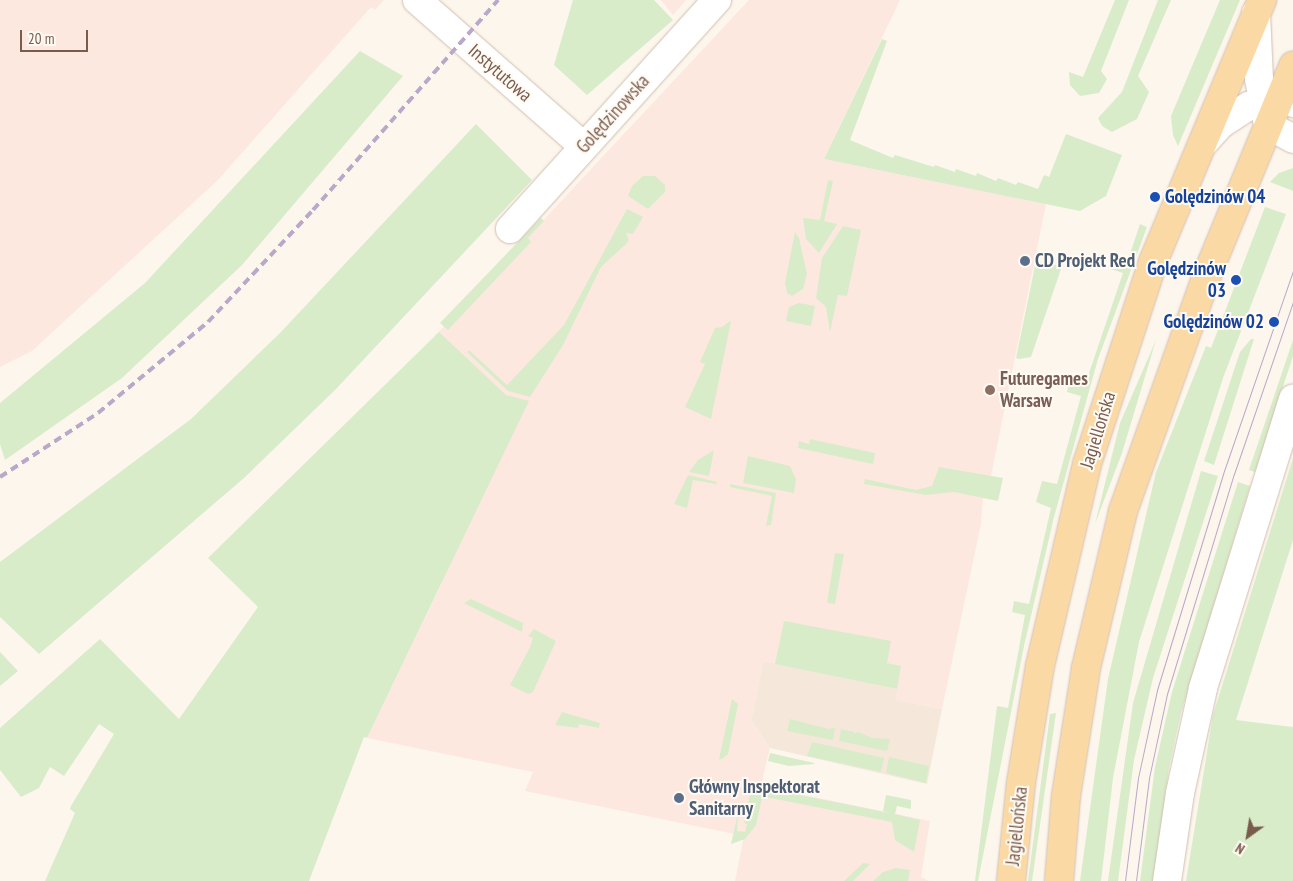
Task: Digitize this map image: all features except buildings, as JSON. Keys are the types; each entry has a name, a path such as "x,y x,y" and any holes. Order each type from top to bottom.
{"main road":[{"name":"Jagiellońska","path":"1011,881 1021,783 1040,666 1073,515 1120,355 1199,148 1259,7"},
{"path":"1059,881 1076,725 1116,534 1199,298 1293,66"}],"street":[{"name":"Instytutowa","path":"416,0 583,146"},
{"name":"Golędzinowska","path":"510,229 583,146 717,0"},
{"path":"1259,7 1276,106 1293,139"},
{"path":"1199,148 1221,124 1276,106"},
{"path":"1167,881 1180,793 1203,688 1293,399"}],"shaded area":[{"path":"0,0 384,0 375,10 371,7 218,180 32,351 0,367"},
{"path":"661,0 686,0 673,15"},
{"path":"749,0 900,0 824,159 1046,204 988,491 983,499 981,524 942,709 896,700 897,689 763,661 751,720 770,748 761,786 930,821 921,877 929,881 735,881 744,836 525,791 533,772 367,738 441,585 494,393 435,336"},
{"path":"763,661 897,689 897,700 942,709 927,784 770,748 751,720"}],"green space":[{"path":"573,0 654,0 673,20 587,95 554,65"},
{"path":"1115,0 1129,0 1101,71 1107,79 1099,93 1080,96 1070,85 1069,72 1083,77"},
{"path":"1158,0 1171,0 1138,76 1149,92 1137,119 1112,132 1102,126 1098,118 1122,92"},
{"path":"1220,0 1240,0 1178,146 1173,135 1171,116"},
{"path":"882,39 887,41 850,140 893,158 895,155 955,172 956,169 976,176 977,173 996,181 998,178 1016,185 1018,182 1038,189 1044,175 1049,177 1066,134 1122,155 1106,196 1080,211 824,159"},
{"path":"360,51 403,76 242,265 122,378 5,460 0,444 0,403 145,283"},
{"path":"476,124 532,180 335,390 244,478 39,654 0,617 0,562 191,419 280,333"},
{"path":"1293,168 1293,191 1270,182 1279,173"},
{"path":"643,176 655,176 665,185 665,192 648,209 628,196 632,186"},
{"path":"828,180 833,181 824,221 837,224 819,253 806,239 803,218 820,220"},
{"path":"1265,207 1286,214 1223,378 1139,642 1113,778 1101,881 1080,881 1108,679 1156,472 1206,346 1211,348"},
{"path":"627,209 643,217 633,234 626,233 629,240 626,244 601,267 563,345 530,397 508,391 467,352 469,350 507,385 564,325"},
{"path":"541,218 544,221 528,238 531,242 448,330 440,323"},
{"path":"1140,224 1147,227 1098,359 1054,517 1024,646 978,881 975,881 997,706 1008,708 1025,615 1012,612 1014,601 1029,604 1051,508 1036,502 1042,481 1057,484 1081,396 1067,392 1070,378 1086,382 1123,273 1108,268 1112,258 1127,263"},
{"path":"843,226 861,230 847,296 838,295 830,332 826,307 816,298 822,258"},
{"path":"795,232 799,238 807,274 803,289 792,296 787,293 785,283"},
{"path":"1036,261 1062,266 1031,357 1019,359 1016,358"},
{"path":"799,303 815,306 811,326 786,321 789,307"},
{"path":"730,321 711,419 685,407 705,364 700,362 715,328 722,327"},
{"path":"439,332 506,395 529,401 367,738 364,737 309,881 45,881 75,813 70,809 71,806 114,734 99,724 64,776 50,767 39,788 21,797 0,770 0,728 100,639 179,719 258,607 208,558"},
{"path":"1251,339 1254,339 1214,465 1204,461 1240,352"},
{"path":"1156,340 1122,453 1095,524 1120,423"},
{"path":"1293,340 1293,356 1255,472 1249,470"},
{"path":"810,439 875,453 873,464 798,448 799,441 809,444"},
{"path":"714,450 709,476 689,472 698,460"},
{"path":"748,456 790,466 796,479 794,493 743,483"},
{"path":"1293,458 1293,540 1236,720 1293,727 1293,881 1186,881 1213,715"},
{"path":"939,467 1003,478 998,501 954,492 926,495 864,484 865,479 916,490 932,486"},
{"path":"1201,471 1218,476 1153,678 1134,760 1118,881 1108,881 1133,703"},
{"path":"688,475 717,482 716,484 693,480 687,508 674,504"},
{"path":"1238,482 1250,486 1181,713 1169,768 1154,881 1140,881 1155,767 1172,692"},
{"path":"730,484 776,493 771,525 766,526 772,496 730,487"},
{"path":"835,553 844,554 835,604 827,603"},
{"path":"471,599 523,623 522,632 464,603"},
{"path":"784,621 891,641 887,663 901,666 897,689 775,664"},
{"path":"534,629 556,641 533,692 528,694 510,685 530,647 533,638 528,636"},
{"path":"0,652 18,671 0,686"},
{"path":"732,699 738,704 728,754 719,759"},
{"path":"562,712 600,723 599,728 579,724 578,728 555,725"},
{"path":"1056,713 1032,881 1028,881 1050,714"},
{"path":"790,719 829,729 835,728 833,740 787,731"},
{"path":"841,729 854,732 854,734 858,732 872,738 890,739 887,751 839,741"},
{"path":"812,742 884,758 881,772 807,756"},
{"path":"770,753 814,764 789,766 768,761"},
{"path":"889,757 929,766 926,783 886,773"},
{"path":"759,787 890,813 883,811 886,795 911,800 911,809 897,806 895,814 920,820 914,852 895,840 892,822 765,797"},
{"path":"756,788 762,798 756,825 745,839 731,844 738,813 737,831 745,832 747,824 744,823 751,789"},
{"path":"863,863 870,864 853,881 844,881"},
{"path":"896,868 910,870 908,881 873,881 883,872"}],"tram line":[{"path":"1125,881 1138,778 1157,690 1224,471 1293,271"},
{"path":"1136,881 1149,778 1167,694 1234,474 1293,302"}],"railway":[{"path":"0,477 98,413 208,322 313,210 498,0"}],"place":[{"name":"Golędzinów 04","path":"1155,197"},
{"name":"CD Projekt Red","path":"1025,261"},
{"name":"Golędzinów 03","path":"1236,280"},
{"name":"Golędzinów 02","path":"1274,322"},
{"name":"Futuregames Warsaw","path":"990,390"},
{"name":"Główny Inspektorat Sanitarny","path":"679,798"}]}
